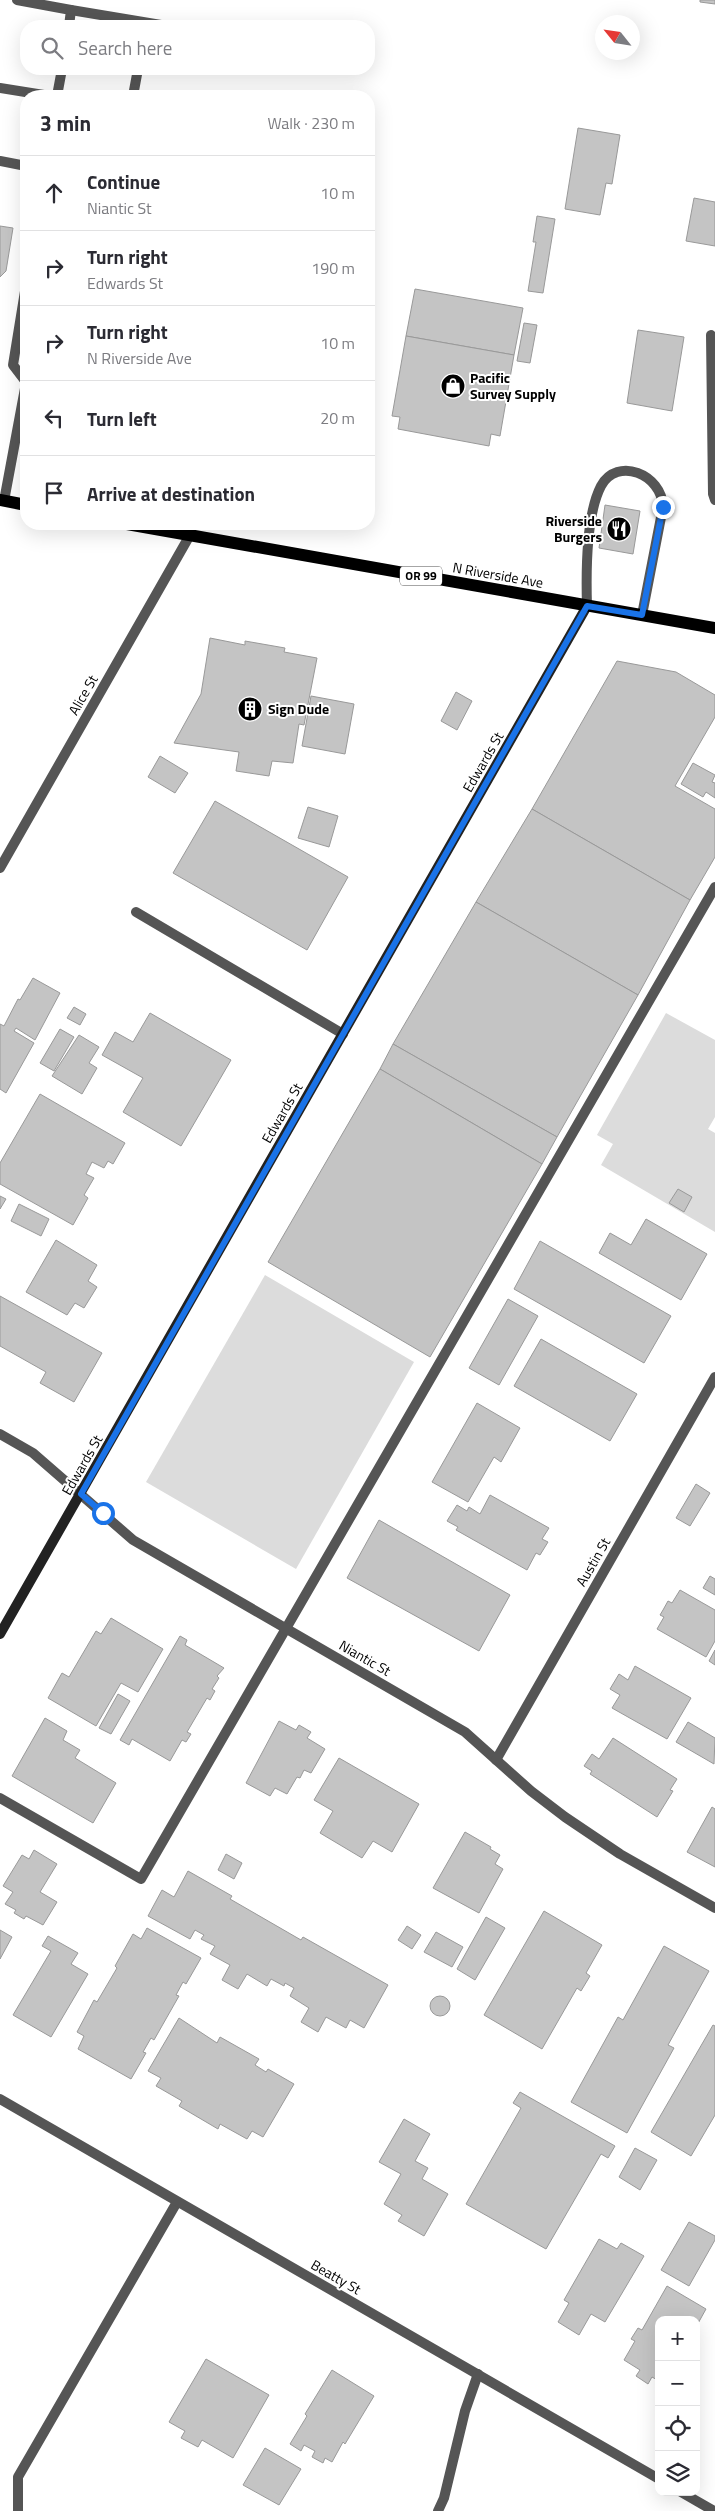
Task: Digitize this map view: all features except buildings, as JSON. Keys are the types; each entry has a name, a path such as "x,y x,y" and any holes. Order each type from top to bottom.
{"main road":[{"path":"2,501 20,504"},
{"name":"N Riverside Ave","path":"161,530 715,628"}],"street":[{"path":"17,0 120,20"},
{"path":"69,20 71,10"},
{"path":"58,90 61,75"},
{"path":"134,90 137,75"},
{"path":"0,88 20,91"},
{"path":"0,161 20,165"},
{"path":"20,322 13,365 20,375"},
{"path":"711,335 713,494 715,500"},
{"path":"2,501 20,412"},
{"path":"587,606 586,555 597,495 602,483 609,477 621,472 634,471 646,476 656,484 662,496 663,507 642,615"},
{"name":"Alice St","path":"0,868 190,535"},
{"name":"Edwards St","path":"0,1634 587,606"},
{"path":"0,1798 141,1879 715,887"},
{"path":"136,912 343,1034"},
{"name":"Austin St","path":"496,1760 715,1377"},
{"name":"Niantic St","path":"0,1434 33,1453 133,1540 465,1732 531,1791 565,1817 620,1854 715,1908"},
{"name":"Beatty St","path":"0,2099 655,2477"},
{"path":"18,2511 18,2477 176,2202"},
{"path":"438,2511 444,2498 465,2411 478,2374"},
{"path":"688,2496 714,2511"}],"shaded area":[{"path":"666,1013 715,1040 715,1117 708,1129 715,1133 715,1232 601,1165 613,1144 597,1135"},
{"path":"265,1275 414,1362 296,1569 146,1482"}],"place":[{"name":"Pacific Survey Supply","path":"453,386"},
{"name":"Riverside Burgers","path":"619,529"},
{"name":"Sign Dude","path":"250,709"}],"route":[{"path":"103,1513 81,1494 587,606 642,615 663,507"}]}
